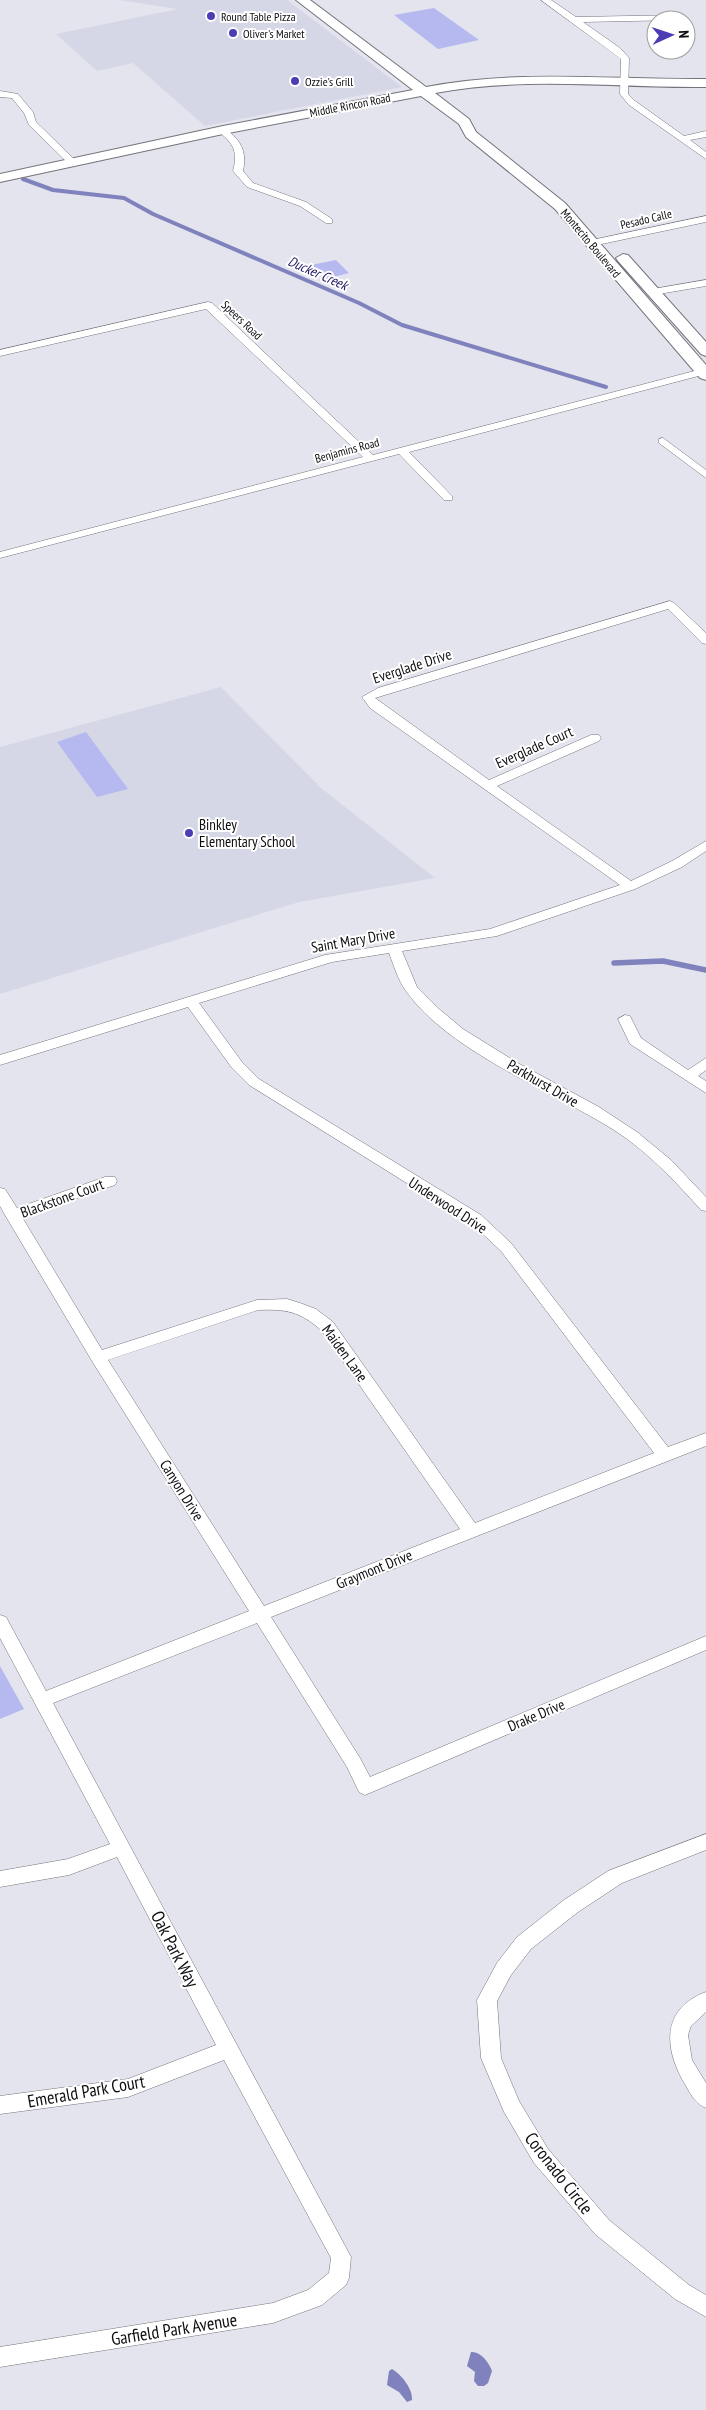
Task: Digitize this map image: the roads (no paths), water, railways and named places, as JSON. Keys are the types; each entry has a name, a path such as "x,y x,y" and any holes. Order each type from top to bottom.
{"main road":[{"name":"Montecito Boulevard","path":"302,0 464,122 486,131 576,205 706,350"},
{"name":"Middle Rincon Road","path":"0,178 222,130 422,91 511,78 575,79 623,83 706,84"},
{"name":"Montecito Boulevard","path":"464,122 471,134 560,206 704,374"}],"street":[{"path":"545,0 617,50 625,58 624,94 632,103 706,156"},
{"path":"573,20 646,18"},
{"path":"0,94 14,96 28,112 32,123 72,162"},
{"path":"222,130 238,143 242,156 238,171 250,185 303,204 329,220"},
{"path":"682,138 706,134"},
{"name":"Pesado Calle","path":"592,243 706,219"},
{"path":"653,292 706,283"},
{"name":"Speers Road","path":"0,353 208,305 370,458"},
{"name":"Benjamins Road","path":"0,554 704,374"},
{"path":"663,441 706,475"},
{"path":"401,450 448,498"},
{"name":"Everglade Drive","path":"630,886 374,706 368,698 391,688 670,605 706,640"},
{"name":"Everglade Court","path":"486,786 595,738"},
{"name":"Saint Mary Drive","path":"0,1060 330,958 492,933 630,886 676,864 706,844"},
{"name":"Parkhurst Drive","path":"394,948 411,988 443,1020 490,1053 621,1127 652,1153 706,1206"},
{"name":"Underwood Drive","path":"190,1000 237,1065 254,1082 431,1194 476,1219 506,1247 665,1455"},
{"path":"625,1018 635,1041 706,1088"},
{"path":"689,1076 706,1063"},
{"name":"Blackstone Court","path":"13,1215 110,1181"},
{"name":"Canyon Drive","path":"0,1193 98,1357 354,1764 365,1787"},
{"name":"Maiden Lane","path":"98,1357 257,1305 279,1304 300,1306 328,1326 471,1530"},
{"name":"Graymont Drive","path":"42,1700 706,1439"},
{"name":"Oak Park Way","path":"0,1622 122,1847 227,2050 341,2257 339,2278"},
{"name":"Drake Drive","path":"365,1787 706,1643"},
{"name":"Coronado Circle","path":"706,1842 615,1877 571,1906 524,1943 504,1969 487,2000 491,2058 511,2106 541,2156 602,2226 682,2292 706,2307"},
{"path":"0,1879 70,1867 122,1847"},
{"path":"706,2001 684,2020 676,2037 682,2064 706,2099"},
{"name":"Emerald Park Court","path":"0,2105 128,2088 172,2073 227,2050"},
{"name":"Garfield Park Avenue","path":"0,2357 273,2313 315,2298 339,2278"}],"waterway":[{"name":"Ducker Creek","path":"23,179 53,190 124,198 153,214 359,303 402,325 606,387"},
{"path":"614,963 663,961 706,970"}],"place":[{"name":"Round Table Pizza","path":"211,16"},
{"name":"Oliver's Market","path":"233,33"},
{"name":"Ozzie's Grill","path":"295,81"},
{"name":"Binkley Elementary School","path":"189,833"}]}
